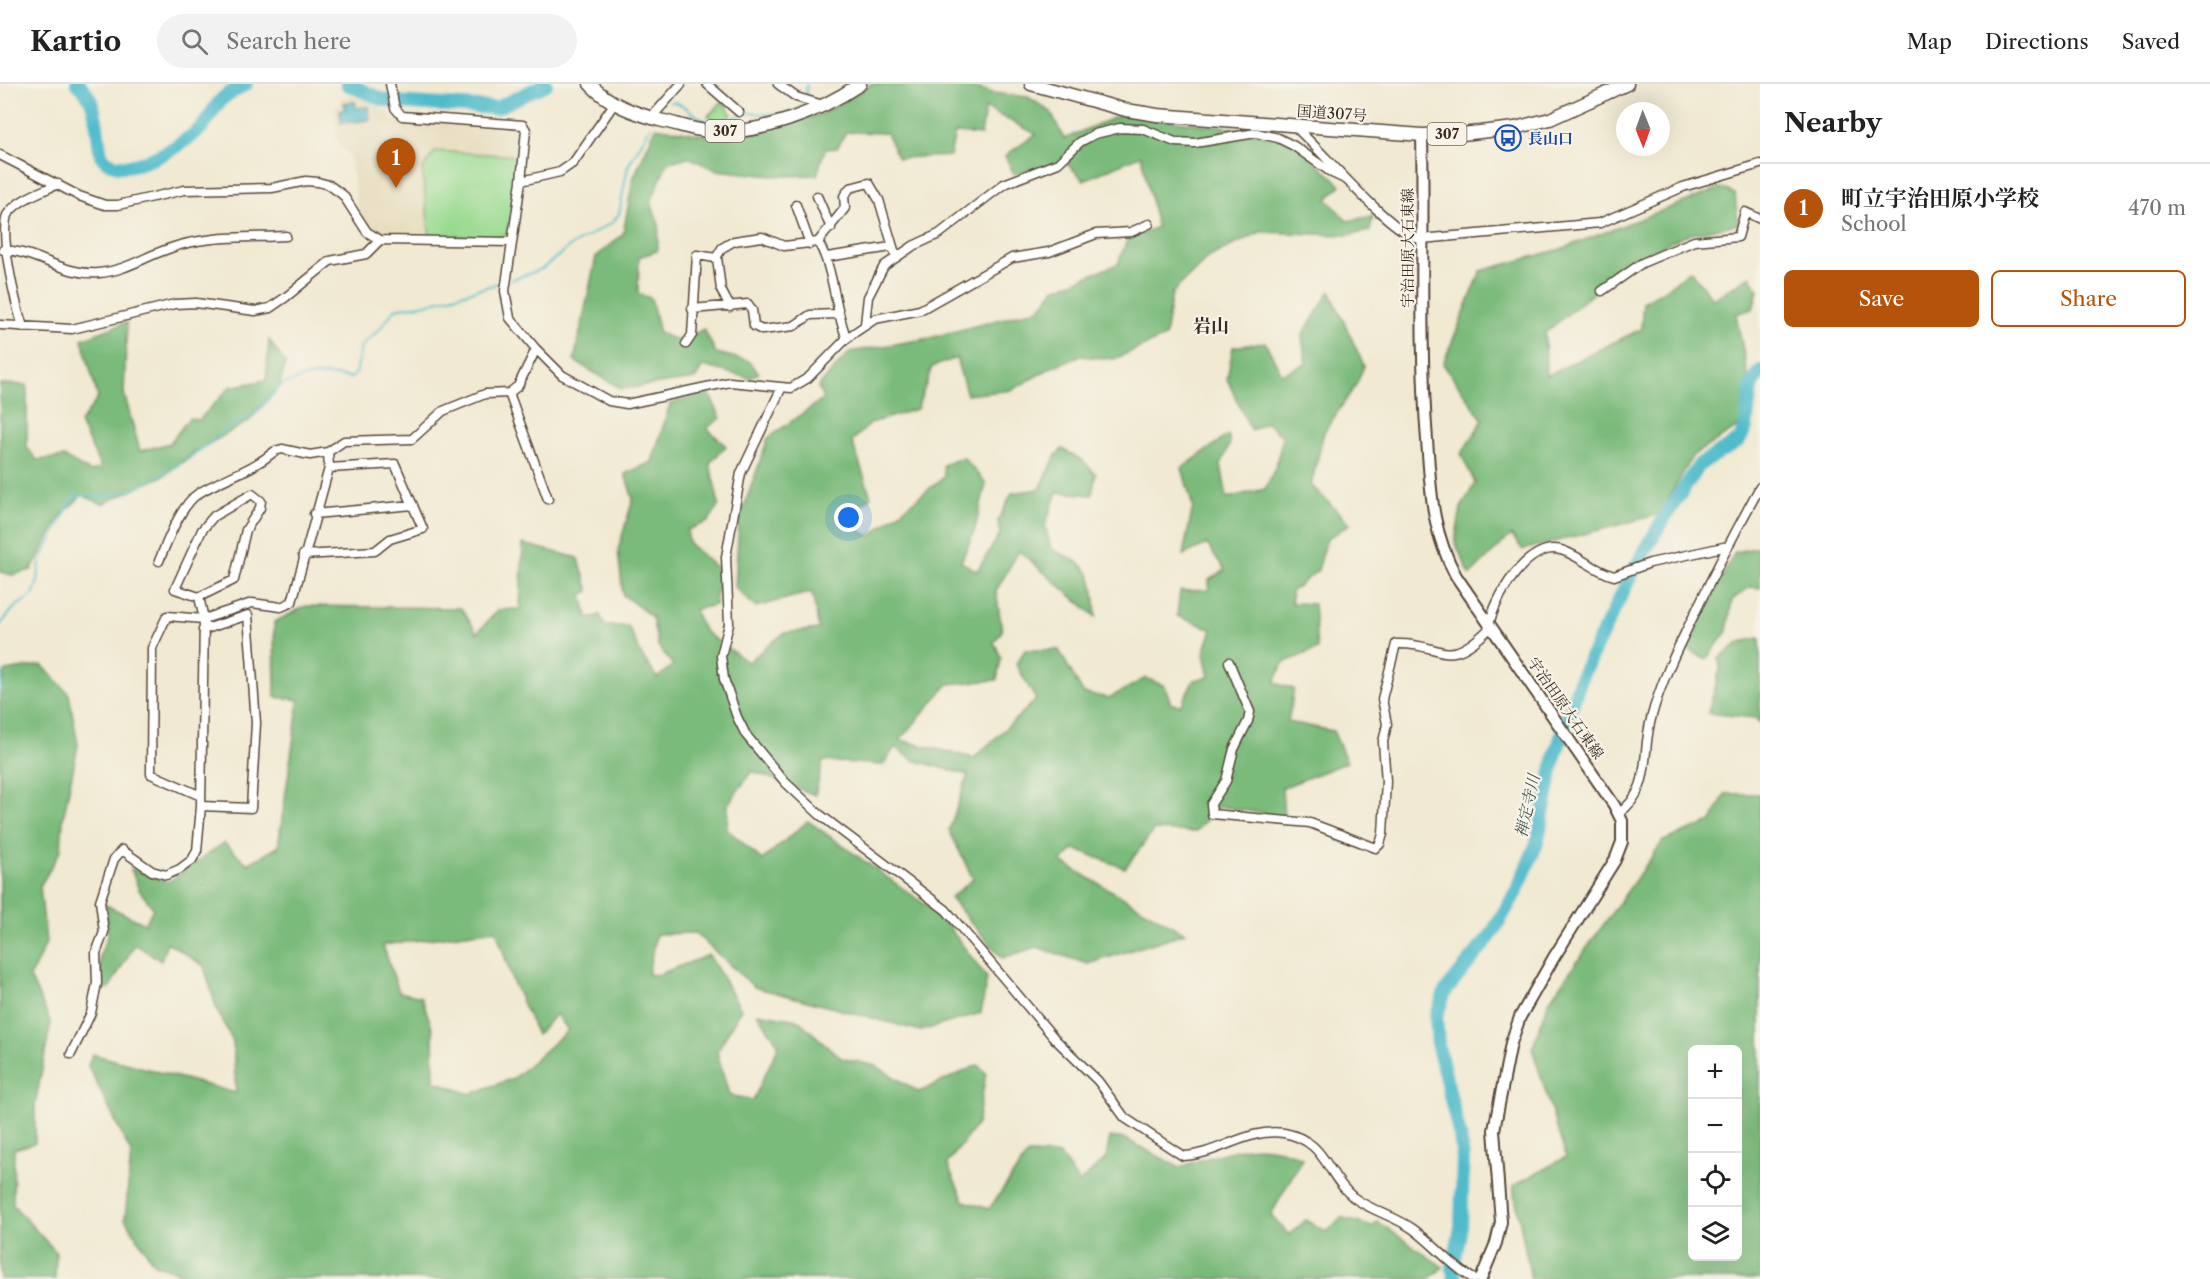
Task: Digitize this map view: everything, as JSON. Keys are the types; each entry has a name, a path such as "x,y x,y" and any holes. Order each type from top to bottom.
{"highway":[{"name":"307","path":"590,84 614,104 651,118 708,131 733,131 793,119 817,104 838,99 860,84"},
{"name":"国道307号","path":"1031,84 1126,110 1422,135 1480,132 1533,124 1568,112 1627,84"}],"main road":[{"name":"宇治田原大石東線","path":"1422,135 1424,396 1434,521 1442,549 1456,576 1571,742 1622,821 1622,842 1615,860 1554,957 1520,1017 1511,1043 1494,1130 1501,1222 1496,1243 1481,1279"}],"street":[{"path":"390,84 395,108 399,114 405,116 521,124 525,130 521,181 505,304 510,318 562,375 609,401 627,404 730,382 781,389 791,388 808,378 865,324 887,316 920,310 1012,258 1049,252 1096,234 1131,232 1149,224"},
{"path":"651,118 681,84"},
{"path":"707,84 739,112"},
{"path":"778,84 801,99 817,104"},
{"path":"521,181 560,171 573,163 614,104"},
{"path":"1293,125 1315,144 1345,179 1410,238 1421,239 1600,223 1683,187 1760,164"},
{"path":"865,324 864,317 875,281 884,266 896,256 939,234 1004,184 1058,163 1087,138 1120,128 1143,129 1175,142 1195,143 1241,134 1278,138 1345,179"},
{"path":"0,155 93,202 118,205 184,190 272,188 306,181 318,182 329,185 343,195 367,232 380,240 512,242"},
{"path":"730,307 722,290 717,257 729,243 762,237 784,246 814,243 831,228 845,208 845,192 866,182 879,200 891,247 896,256"},
{"path":"22,327 2,261 2,227 6,217 26,200 58,184"},
{"path":"817,196 831,228"},
{"path":"796,205 814,243 827,257 837,314 847,339"},
{"path":"1602,291 1642,263 1694,241 1738,237 1745,212 1760,219"},
{"path":"3,250 29,253 78,273 100,273 123,268 184,244 286,236"},
{"path":"0,325 72,329 175,304 196,303 255,311 270,308 330,261 366,254 380,240"},
{"path":"827,257 891,247"},
{"path":"686,344 692,335 697,255 717,257"},
{"path":"692,309 751,305 754,326 762,330 794,326 810,315 837,314"},
{"path":"159,561 177,521 197,494 235,477 275,450 282,449 310,455 328,452 344,441 412,439 443,411 485,394 508,393 518,386 536,349"},
{"path":"781,389 741,473 726,557 729,624 721,655 724,679 746,735 785,782 819,814 946,910 1056,1039 1098,1081 1125,1118 1183,1156 1208,1152 1257,1134 1285,1133 1304,1140 1321,1153 1352,1196 1415,1230 1474,1279"},
{"path":"508,393 548,499"},
{"path":"201,796 151,774 152,648 167,616 204,619 252,603 281,607 292,602 314,514 329,468 328,452"},
{"path":"303,555 375,551 390,539 423,529 395,464 329,468"},
{"path":"1618,814 1637,797 1643,777 1651,719 1674,655 1760,487"},
{"path":"252,494 257,496 261,501 260,508 246,530 234,580 199,597 175,589 202,530 214,516 252,494"},
{"path":"314,514 413,505"},
{"path":"1229,662 1250,712 1234,749 1226,781 1211,804 1212,814 1310,823 1376,848 1383,834 1386,781 1383,742 1387,724 1382,699 1396,644 1415,643 1447,653 1457,653 1472,645 1488,630 1490,614 1510,577 1534,556 1547,549 1563,550 1614,576 1650,563 1728,546"},
{"path":"72,1054 91,1013 97,983 96,953 104,932 100,901 114,859 122,850 152,871 166,875 192,860 197,851 201,806 204,619 199,597"},
{"path":"201,806 251,808 256,723 248,615 203,630"}],"shaded area":[{"path":"356,96 388,112 394,120 426,122 432,126 439,123 516,128 519,131 517,181 508,232 503,237 383,237 370,231 358,207 349,154 340,147 336,138 335,106 341,106 340,98"}],"green space":[{"path":"871,84 963,84 993,93 1028,97 1051,112 1064,139 1122,114 1235,128 1293,141 1341,185 1327,199 1347,221 1373,216 1370,231 1346,235 1260,232 1209,257 1172,293 1165,337 1114,359 1079,356 1052,367 1012,390 967,395 956,358 932,367 917,409 871,423 852,441 871,497 843,522 870,536 944,477 943,465 963,457 986,484 974,532 961,562 977,571 1000,534 998,521 1012,493 1040,489 1056,455 1063,449 1082,460 1096,474 1092,495 1057,492 1045,526 1051,549 1076,561 1092,580 1096,617 1019,551 996,591 1002,631 994,642 1001,657 997,680 948,684 900,740 974,758 1036,700 1016,664 1025,650 1059,650 1083,693 1109,698 1146,678 1165,686 1171,704 1181,705 1194,680 1209,677 1204,653 1212,629 1177,616 1180,591 1209,590 1209,580 1225,570 1207,544 1183,555 1193,507 1182,468 1228,435 1230,443 1221,465 1227,498 1265,489 1276,466 1283,437 1266,422 1251,431 1227,379 1233,347 1265,342 1282,374 1306,364 1302,336 1330,291 1364,366 1356,385 1324,432 1311,485 1350,524 1327,539 1318,570 1291,592 1292,603 1314,604 1317,649 1283,663 1275,683 1294,689 1288,722 1333,731 1347,762 1282,788 1284,817 1219,806 1195,832 1154,830 1125,868 1074,849 1061,862 1185,933 1088,964 1037,947 1002,958 950,898 973,879 949,830 968,775 913,760 895,747 883,765 823,761 815,795 752,771 728,804 727,829 762,860 808,821 940,915 987,978 981,1013 921,1031 754,987 695,933 656,934 648,974 657,975 709,955 741,1009 717,1052 729,1095 753,1100 779,1045 757,1013 798,1020 841,1058 876,1066 919,1092 978,1065 986,1073 977,1124 947,1164 964,1201 989,1209 1028,1154 1060,1155 1079,1183 1106,1158 1110,1137 1125,1139 1179,1167 1240,1149 1270,1148 1286,1151 1302,1158 1271,1215 1289,1235 1306,1220 1327,1232 1341,1217 1372,1227 1378,1222 1443,1267 1429,1279 199,1279 154,1264 125,1219 131,1153 88,1066 92,1054 236,1093 233,1042 217,1010 204,966 167,942 161,961 135,944 109,988 100,990 100,955 108,935 106,905 145,924 153,908 139,890 131,869 168,882 224,843 248,864 278,847 299,700 275,697 274,622 306,606 461,608 477,633 498,610 520,609 523,544 578,558 589,591 582,595 588,619 600,615 605,626 628,626 642,656 657,678 673,665 658,646 652,617 623,595 618,550 633,499 625,474 652,462 670,404 708,392 721,418 707,428 726,446 710,463 719,505 708,522 687,530 689,543 720,571 715,605 694,610 705,632 748,662 784,633 819,629 812,592 755,607 735,587 739,521 768,438 823,399 818,387 850,352 930,338 1039,309 1054,289 1118,264 1127,240 1157,227 1141,155 1084,180 1065,162 1014,174 1005,156 1036,134 985,108 981,135 955,133 950,156 898,158 886,133 846,132 837,148 825,149 817,175 773,176 716,170 688,157 667,163 651,202 659,225 657,251 639,257 638,294 651,298 659,333 679,341 704,329 716,353 749,361 759,373 749,378 703,366 695,379 622,389 574,361 596,257 623,234 633,179 656,127 724,138 822,114","holes":["496,930 513,982 537,1035 556,1014 568,1030 514,1078 470,1094 434,1081 433,1030 421,997 399,992 383,945"]},
{"path":"723,101 732,115 720,120 708,116"},
{"path":"435,151 518,156 517,181 508,232 503,237 430,237 422,170"},
{"path":"1721,188 1735,194 1738,224 1683,236 1633,260 1545,333 1546,376 1641,329 1643,302 1666,289 1690,270 1713,299 1750,276 1758,289 1753,309 1736,314 1749,381 1741,425 1693,455 1660,514 1523,550 1511,535 1470,575 1455,542 1461,508 1475,483 1461,454 1483,420 1443,364 1481,271 1561,249"},
{"path":"127,322 124,393 140,451 170,443 189,418 199,420 230,387 266,380 269,340 285,363 280,387 249,421 193,453 165,475 102,504 82,495 61,516 31,570 12,575 0,572 0,384 27,385 27,448 37,460 64,457 90,472 101,468 80,423 98,398 82,339"},
{"path":"1760,547 1760,588 1750,587 1732,600 1727,631 1706,660 1686,648 1735,552"},
{"path":"1760,638 1760,723 1755,718 1708,713 1720,669 1719,658 1740,642"},
{"path":"42,665 69,694 78,745 63,819 61,850 40,886 46,943 30,977 51,1023 35,1105 35,1143 14,1149 13,1205 56,1252 55,1279 0,1279 0,691 6,671"},
{"path":"1725,794 1760,794 1760,1279 1531,1279 1513,1186 1566,1157 1532,1048 1549,1001 1663,841 1711,822"}],"water":[{"path":"355,102 356,108 368,107 370,120 341,123 340,110 345,110 344,103"}],"waterway":[{"path":"77,84 84,90 93,107 101,155 110,163 121,166 150,160 179,144 200,129 222,99 246,84"},
{"path":"347,84 381,99 394,102 496,108 546,84"},
{"path":"806,96 807,84"},
{"path":"670,102 684,106 706,121 719,124 745,113 789,112 804,107 805,102"},
{"path":"511,280 542,269 569,247 613,222 619,214 628,166 651,126"},
{"path":"0,625 14,608 33,595 38,581 40,560 75,495 104,497 136,489 186,461 232,425 248,419 282,385 304,377 327,375 351,378 356,373 361,346 379,330 395,309 426,304 500,283"},
{"name":"禅定寺川","path":"1455,1279 1453,1268 1461,1227 1463,1158 1460,1136 1438,1046 1436,1017 1445,992 1491,935 1516,892 1537,843 1555,756 1582,675 1632,573 1664,518 1700,464 1739,441 1746,427 1751,386 1760,371"},
{"path":"0,669 3,675 0,692"}],"place":[{"name":"長山口","path":"1508,138"},
{"name":"町立宇治田原小学校","path":"396,188"}],"district":[{"name":"岩山","path":"1211,326"}]}
